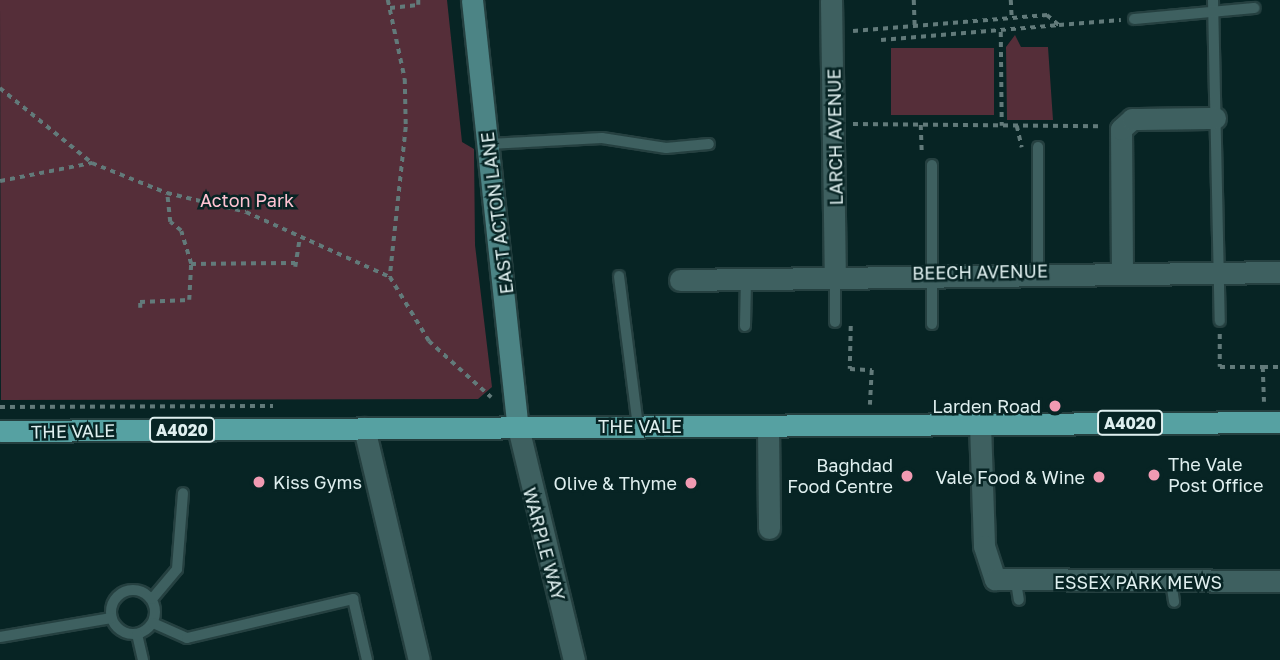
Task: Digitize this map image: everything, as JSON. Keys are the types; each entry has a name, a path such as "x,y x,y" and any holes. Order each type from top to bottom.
{"main road":[{"name":"THE VALE","path":"0,432 1272,423"}],"street":[{"name":"EAST ACTON LANE","path":"472,0 518,427"},
{"name":"LARCH AVENUE","path":"831,0 837,124 835,275"},
{"path":"1122,271 1124,126 1132,119 1216,118"},
{"name":"BEECH AVENUE","path":"680,281 1038,271 1280,272"},
{"name":"ESSEX PARK MEWS","path":"980,424 984,546 1010,587 1172,592 1280,581"},
{"path":"768,425 769,528"},
{"name":"WARPLE WAY","path":"518,427 574,660"},
{"path":"364,428 419,660"}],"lane":[{"path":"1213,0 1220,321"},
{"path":"1133,19 1255,8"},
{"path":"489,144 602,138 666,148 709,144"},
{"path":"1038,147 1038,271"},
{"path":"932,165 932,324"},
{"path":"835,275 835,322"},
{"path":"619,276 638,426"},
{"path":"745,326 746,278"},
{"path":"153,623 152,599 177,569 183,493"},
{"path":"152,599 127,590 116,598 111,618 118,629 137,634 153,623"},
{"path":"153,623 198,636 353,599 368,660"},
{"path":"0,638 111,618"},
{"path":"137,634 143,660"}],"path":[{"path":"388,0 405,79 407,127 390,277"},
{"path":"390,8 418,5 418,0"},
{"path":"914,0 915,26"},
{"path":"1011,0 1013,18"},
{"path":"833,32 1047,15 1059,25"},
{"path":"881,40 1133,19"},
{"path":"1001,32 1002,126"},
{"path":"0,88 13,102"},
{"path":"0,95 92,163 167,193 246,212 390,277 429,341 491,397"},
{"path":"837,124 1124,126"},
{"path":"921,125 922,156 932,165"},
{"path":"0,181 92,163"},
{"path":"140,308 140,302 189,300 191,264 181,231 170,222 167,193"},
{"path":"191,264 295,265 300,237"},
{"path":"851,315 850,369 872,370 869,425"},
{"path":"1220,321 1220,367 1280,367"},
{"path":"1264,367 1272,423"},
{"path":"0,407 278,406"}],"green space":[{"name":"Acton Park","path":"0,0 447,0 462,142 474,149 475,245 492,387 478,399 1,400"},
{"path":"1015,35 1021,47 1048,47 1053,120 1007,120 1006,47"},
{"path":"891,48 994,48 994,115 891,115"}],"place":[{"name":"Larden Road","path":"1055,406"},
{"name":"The Vale Post Office","path":"1154,475"},
{"name":"Baghdad Food Centre","path":"907,476"},
{"name":"Vale Food & Wine","path":"1099,477"},
{"name":"Kiss Gyms","path":"259,482"},
{"name":"Olive & Thyme","path":"691,483"}]}
